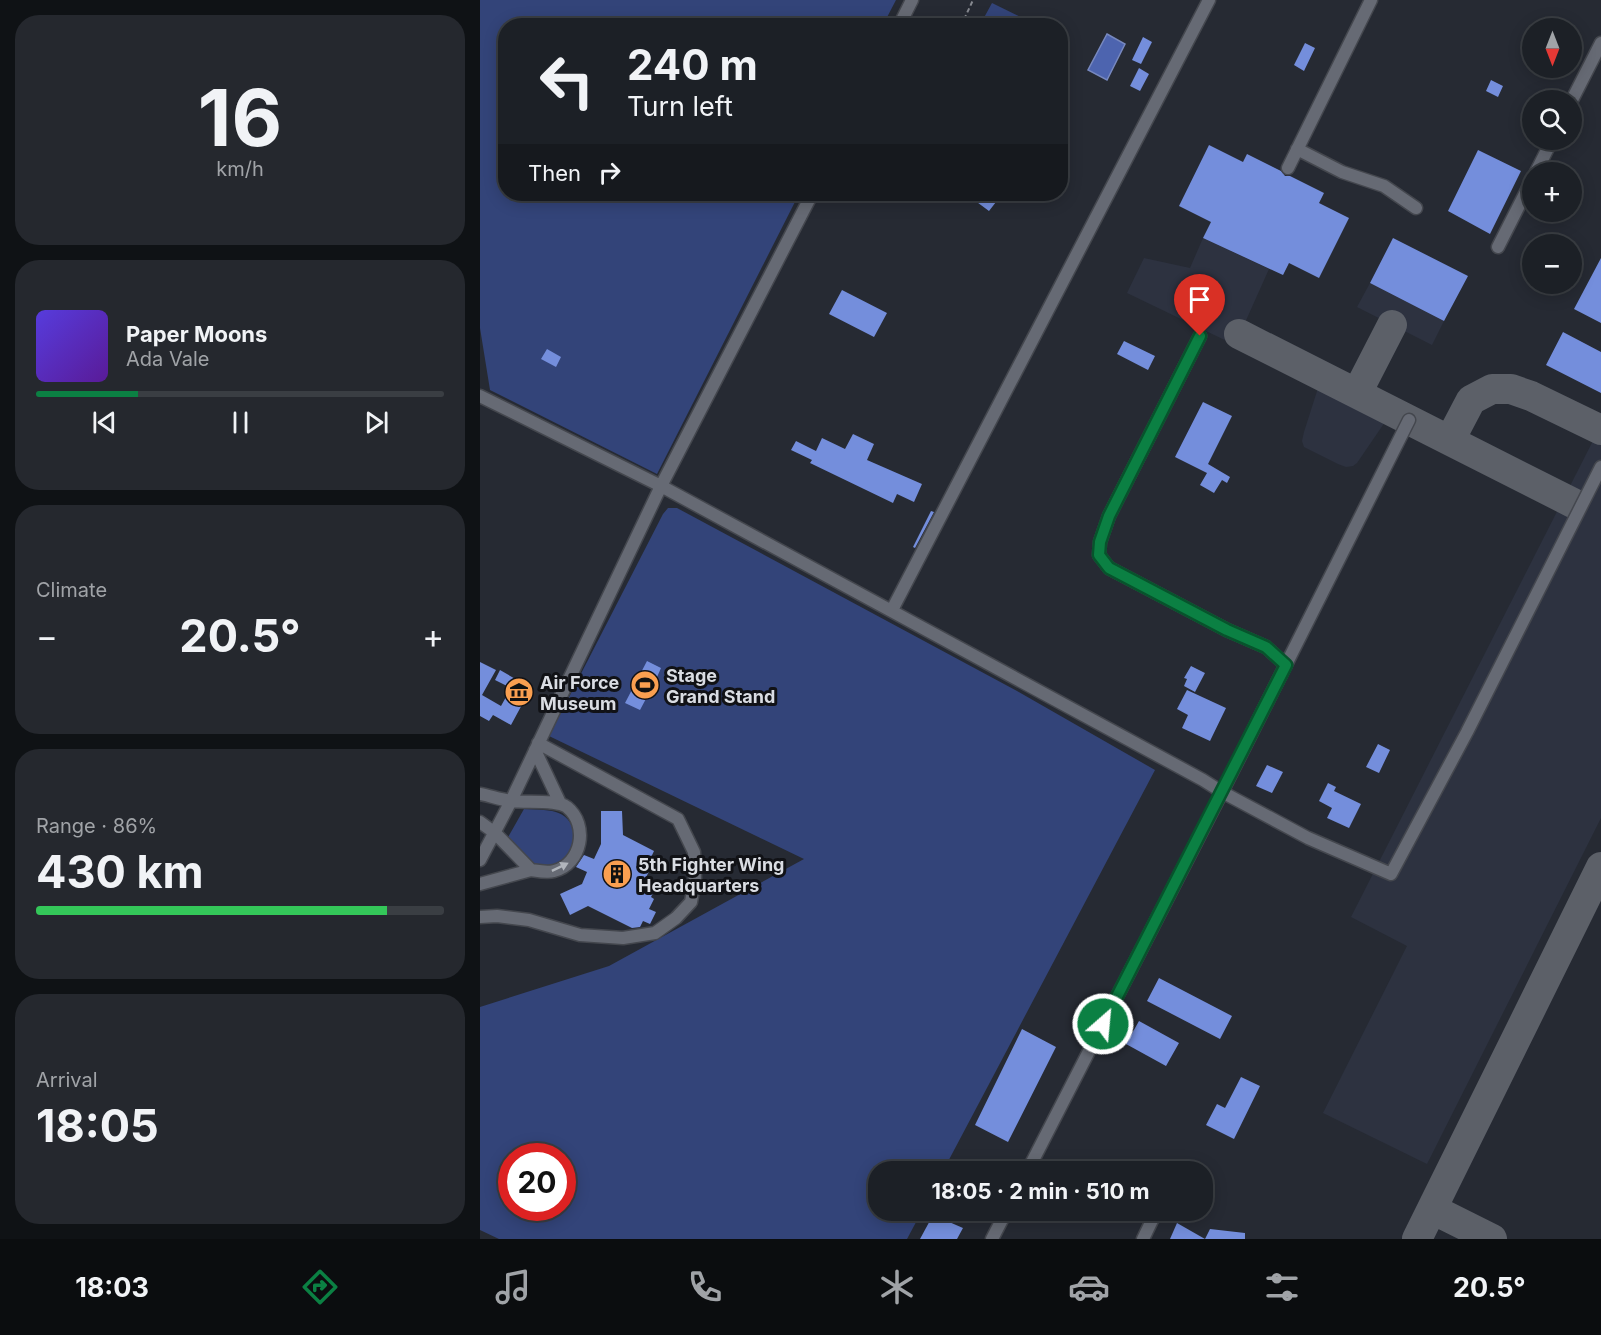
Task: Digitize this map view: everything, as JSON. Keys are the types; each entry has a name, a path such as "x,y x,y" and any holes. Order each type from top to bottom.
{"lane":[{"path":"903,18 912,0"},
{"path":"892,610 1209,0"},
{"path":"1288,168 1371,0"},
{"path":"1577,90 1601,43"},
{"path":"1297,149 1342,172 1384,186 1416,207"},
{"path":"1498,247 1522,200"},
{"path":"480,861 662,486 808,201"},
{"path":"1200,336 1109,516 1100,542 1099,555 1109,568 1227,630 1266,647 1286,665"},
{"path":"480,396 662,486 1308,838 1391,874 1462,742 1601,468"},
{"path":"1033,1161 1409,420"},
{"path":"536,746 560,803"},
{"path":"480,917 497,916 529,920 580,935 623,938 655,933 676,918 691,902 695,879 694,852 678,819 536,746"},
{"path":"480,794 511,801 560,803 568,808 575,817 580,835 580,847 567,865 553,872 531,870 480,884"},
{"path":"480,822 495,833 531,870"},
{"path":"993,1239 1002,1221"},
{"path":"1143,1239 1151,1221"}],"path":[{"path":"965,18 973,0"}],"shaded area":[{"path":"480,0 896,0 887,18 498,18 498,201 795,201 657,474 490,390 480,328"},
{"path":"992,3 1023,18 984,18"},
{"path":"1107,34 1125,44 1107,80 1088,70"},
{"path":"1203,238 1269,269 1235,345 1127,293 1144,258 1190,268"},
{"path":"1370,283 1444,321 1432,345 1357,307"},
{"path":"1318,388 1385,422 1353,466 1346,467 1338,464 1304,447 1302,441 1304,432"},
{"path":"1601,425 1601,818 1427,1164 1323,1113 1407,946 1351,917"},
{"path":"668,508 677,508 1017,691 1155,770 948,1161 868,1161 868,1221 917,1221 907,1239 499,1239 480,1230 480,1007 609,966 804,859 549,736 663,514"},
{"path":"524,809 552,811 559,813 570,822 577,842 563,865 536,868 507,839"}],"building":[{"path":"1143,37 1152,42 1141,64 1132,60"},
{"path":"1305,43 1315,48 1304,71 1294,65"},
{"path":"1139,68 1149,74 1140,91 1130,86"},
{"path":"1491,80 1503,86 1498,97 1486,91"},
{"path":"1209,145 1243,162 1247,154 1281,171 1285,176 1290,176 1324,193 1319,203 1349,218 1319,278 1289,263 1283,275 1203,238 1211,222 1179,206"},
{"path":"1478,150 1521,171 1490,234 1448,211"},
{"path":"975,201 996,202 989,211"},
{"path":"1393,238 1468,276 1444,321 1370,283"},
{"path":"1601,258 1601,323 1574,309"},
{"path":"842,290 887,313 874,337 829,314"},
{"path":"1563,332 1601,352 1601,393 1546,365"},
{"path":"1124,341 1155,356 1148,370 1117,354"},
{"path":"547,349 561,357 556,367 541,359"},
{"path":"1203,402 1232,416 1208,464 1230,477 1227,483 1222,480 1214,493 1200,485 1207,473 1175,457"},
{"path":"853,434 874,444 867,460 922,484 914,502 897,494 893,503 810,463 812,460 791,450 796,441 816,451 822,438 845,449"},
{"path":"931,511 934,512 915,548 913,547"},
{"name":"Stage Grand Stand","path":"647,661 661,668 654,684 658,686 652,697 648,695 640,710 625,703"},
{"name":"Air Force Museum","path":"480,662 496,670 482,695 501,706 511,688 495,680 500,670 531,688 511,725 493,715 489,721 480,716"},
{"path":"1191,666 1205,673 1195,692 1184,686 1187,679 1184,678"},
{"path":"1187,690 1226,708 1210,741 1182,728 1188,715 1177,709"},
{"path":"1378,744 1390,750 1379,773 1366,767"},
{"path":"1267,765 1283,772 1272,793 1256,786"},
{"path":"1328,783 1336,787 1334,791 1361,804 1349,828 1327,818 1332,808 1319,801"},
{"name":"5th Fighter Wing Headquarters","path":"601,811 622,811 623,835 654,851 646,868 650,870 646,877 658,883 651,897 654,899 649,909 656,912 650,924 643,921 640,927 632,928 588,906 570,915 560,894 582,884 587,872 576,867 584,855 594,859 601,844"},
{"path":"1159,978 1232,1016 1220,1039 1147,1001"},
{"path":"1139,1021 1179,1043 1166,1066 1126,1044"},
{"path":"1022,1029 1056,1047 1008,1142 975,1125"},
{"path":"1241,1077 1260,1086 1234,1139 1206,1125 1217,1104 1225,1108"},
{"path":"930,1221 947,1221 963,1228 957,1239 920,1239"},
{"path":"1177,1223 1205,1239 1170,1239"},
{"path":"1210,1229 1245,1233 1245,1239 1205,1239"}],"taxiway":[{"path":"1357,393 1392,325"},
{"path":"1239,334 1573,503"},
{"path":"1450,440 1471,400 1492,389 1511,389 1531,396 1601,430"},
{"path":"1417,1239 1601,867"},
{"path":"1432,1209 1492,1239"}],"place":[{"name":"Stage Grand Stand","path":"645,685"},
{"name":"Air Force Museum","path":"519,692"},
{"name":"5th Fighter Wing Headquarters","path":"617,874"}],"route":[{"path":"1103,1024 1286,665 1266,647 1227,630 1109,568 1099,555 1100,542 1109,516 1200,336"}]}
